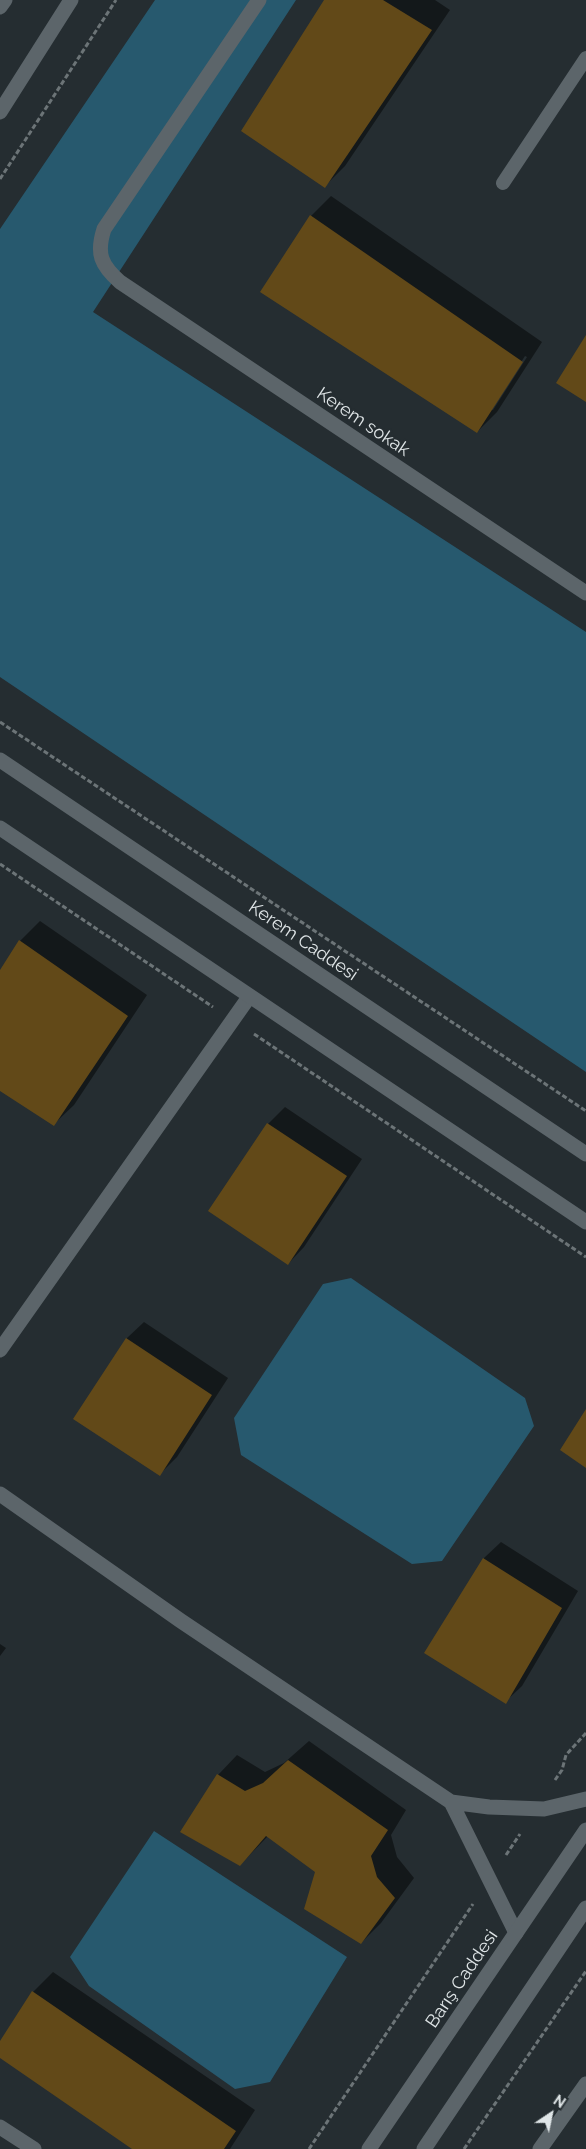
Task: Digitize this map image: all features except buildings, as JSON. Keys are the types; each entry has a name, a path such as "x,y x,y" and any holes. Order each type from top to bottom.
{"street":[{"path":"0,7 4,0"},
{"path":"0,112 71,0"},
{"name":"Kerem sokak","path":"259,0 104,229 100,241 100,253 107,270 120,282 586,593"},
{"name":"Kerem Caddesi","path":"0,760 586,1154"},
{"path":"0,828 586,1222"},
{"path":"0,1350 249,997"},
{"path":"0,1494 181,1621 451,1802 489,1807 544,1809 586,1799"},
{"path":"451,1802 516,1933"},
{"name":"Barış Caddesi","path":"369,2149 586,1830"},
{"path":"424,2149 586,1908"},
{"path":"540,2149 586,2084"},
{"path":"0,2127 34,2149"}],"lane":[{"path":"502,183 586,58"}],"path":[{"path":"0,178 116,0"},
{"path":"0,722 586,1112"},
{"path":"0,864 586,1257"},
{"path":"309,2149 562,1770 566,1755 586,1733"},
{"path":"464,2149 586,1971"}],"shaded area":[{"path":"155,0 296,0 93,312 586,632 586,1072 0,677 0,229"},
{"path":"351,1278 525,1398 534,1426 442,1561 412,1564 241,1455 234,1418 323,1284"},
{"path":"154,1831 347,1957 270,2082 235,2089 89,1986 70,1957"}]}
